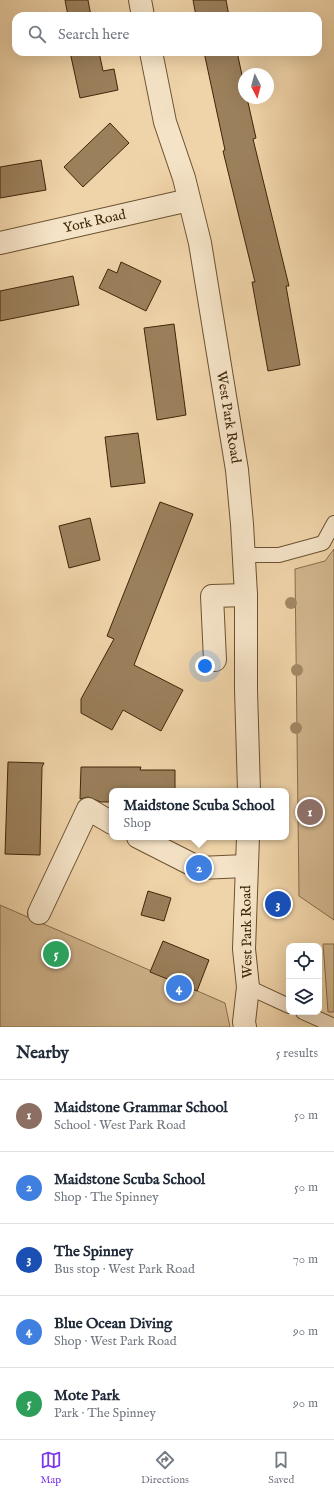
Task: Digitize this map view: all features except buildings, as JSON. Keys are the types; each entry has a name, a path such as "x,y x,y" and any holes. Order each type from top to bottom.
{"street":[{"path":"140,0 142,12"},
{"name":"West Park Road","path":"152,56 165,122 184,178 200,243 237,470 246,595 246,690 249,788"},
{"name":"York Road","path":"0,243 189,200"},
{"path":"215,660 212,596 246,595"},
{"path":"39,913 88,809 109,821"},
{"path":"144,840 199,868 246,866"},
{"name":"West Park Road","path":"245,1027 244,1022 248,987 244,949 248,840"}],"lane":[{"path":"244,555 279,555 323,543 334,523"},
{"path":"248,987 286,1005"},
{"path":"310,1015 334,1026"}],"shaded area":[{"path":"334,549 334,920 299,896 295,569 325,561"},
{"path":"0,905 225,1003 230,1027 0,1027"},
{"path":"323,944 334,944 334,1012 328,1012"}],"place":[{"name":"Maidstone Grammar School","path":"310,812"},
{"name":"Maidstone Scuba School","path":"199,868"},
{"name":"The Spinney","path":"278,904"},
{"name":"Mote Park","path":"56,954"},
{"name":"Blue Ocean Diving","path":"179,988"}]}
